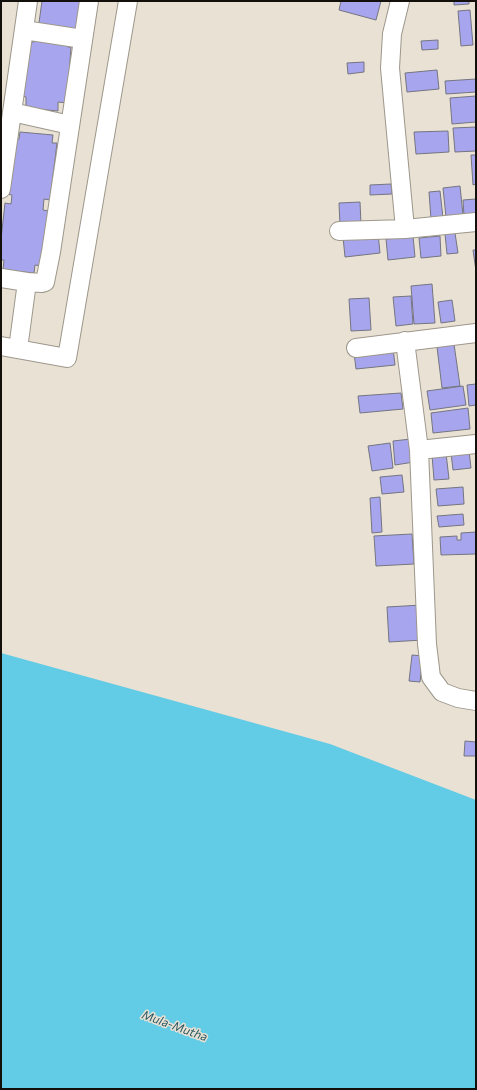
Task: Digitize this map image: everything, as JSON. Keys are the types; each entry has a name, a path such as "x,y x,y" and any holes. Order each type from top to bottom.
{"street":[{"path":"1,189 28,1"},
{"path":"1,278 27,282 45,282 51,252 89,1"},
{"path":"27,282 9,347 67,358 128,1"},
{"path":"400,1 392,34 390,68 405,229"},
{"path":"24,30 83,39"},
{"path":"12,112 70,125"},
{"path":"339,231 405,229 476,222"},
{"path":"356,348 476,333"},
{"path":"405,341 419,450 427,644 431,677 442,692 458,698 476,701"},
{"path":"419,450 476,444"}],"water":[{"name":"Mula-Mutha","path":"1,653 330,744 476,800 476,1089 1,1089"}],"building":[{"path":"42,1 84,1 79,36 38,30"},
{"path":"341,1 381,1 376,20 339,10"},
{"path":"454,1 469,1 469,4 454,5"},
{"path":"470,10 473,45 461,46 458,11"},
{"path":"34,35 69,38 68,47 71,47 67,103 58,102 58,111 26,108 26,97 22,96 26,42 34,42"},
{"path":"438,40 438,49 422,50 421,41"},
{"path":"364,62 364,72 348,74 347,63"},
{"path":"437,70 439,89 407,92 405,73"},
{"path":"476,79 476,92 446,94 445,81"},
{"path":"476,96 476,122 452,124 450,98"},
{"path":"476,127 476,151 455,152 453,128"},
{"path":"448,131 449,152 416,154 414,132"},
{"path":"20,132 53,135 52,143 57,143 50,200 44,199 43,210 49,211 43,266 35,265 34,273 3,270 4,260 1,260 1,239 5,203 11,204 12,195 6,194 12,138 19,139"},
{"path":"471,155 476,155 476,184 473,185"},
{"path":"391,184 392,194 370,195 370,185"},
{"path":"460,186 463,215 446,217 443,188"},
{"path":"440,191 443,218 431,219 429,192"},
{"path":"476,199 476,215 464,216 463,200"},
{"path":"360,202 361,224 340,225 339,203"},
{"path":"378,233 380,253 345,257 343,237"},
{"path":"455,233 458,253 447,254 445,234"},
{"path":"413,236 415,257 388,260 386,239"},
{"path":"440,236 441,256 421,258 419,238"},
{"path":"473,250 476,250 476,271"},
{"path":"432,284 435,323 414,324 411,286"},
{"path":"411,296 413,324 396,326 393,297"},
{"path":"369,298 371,330 351,331 349,299"},
{"path":"452,300 455,321 441,323 438,302"},
{"path":"454,344 460,386 442,388 437,347"},
{"path":"393,348 395,365 356,369 354,353"},
{"path":"476,384 476,405 469,406 467,385"},
{"path":"463,386 466,405 430,410 427,391"},
{"path":"401,393 403,409 360,413 358,396"},
{"path":"468,408 470,429 433,433 431,413"},
{"path":"411,439 414,462 395,465 393,441"},
{"path":"390,443 393,468 372,471 368,446"},
{"path":"469,451 471,468 453,470 451,453"},
{"path":"446,453 449,479 434,480 432,455"},
{"path":"402,475 404,492 382,494 380,477"},
{"path":"463,487 464,504 438,506 436,489"},
{"path":"380,497 382,532 372,533 370,498"},
{"path":"463,514 464,525 439,527 437,516"},
{"path":"476,532 476,554 441,555 440,537 457,536 457,540 461,540 461,533"},
{"path":"412,534 414,564 376,566 374,536"},
{"path":"422,605 423,640 389,642 387,607"},
{"path":"412,655 423,656 420,682 409,681"},
{"path":"465,741 476,742 476,756 464,756"}]}
